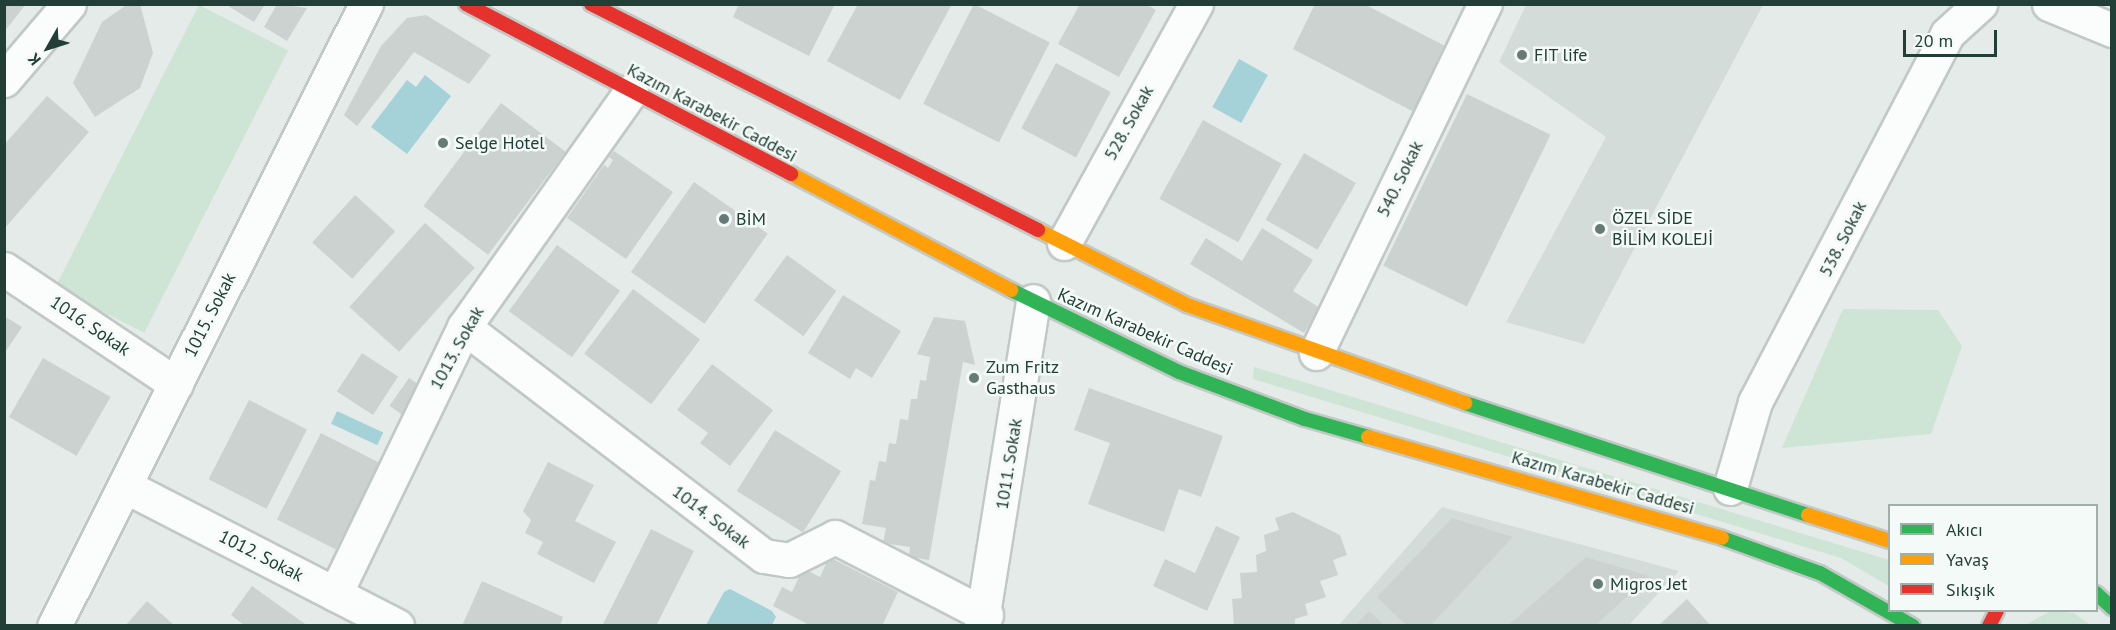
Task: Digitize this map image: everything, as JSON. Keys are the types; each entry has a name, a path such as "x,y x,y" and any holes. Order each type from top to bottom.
{"main road":[{"name":"Kazım Karabekir Caddesi","path":"466,4 1033,301 1179,372 1305,418 1700,530 1821,573 1888,612"},
{"name":"Kazım Karabekir Caddesi","path":"591,4 1187,305 1316,353 1888,540"},
{"path":"2098,592 2112,585"},
{"path":"2098,593 2112,608"},
{"name":"Kazım Karabekir Caddesi","path":"1889,612 1913,626"},
{"path":"1989,626 1996,612"}],"street":[{"path":"4,80 69,4"},
{"name":"1015. Sokak","path":"54,626 366,4"},
{"name":"528. Sokak","path":"1064,243 1197,4"},
{"name":"540. Sokak","path":"1316,353 1485,4"},
{"name":"538. Sokak","path":"1730,488 1755,402 1947,34 1980,4"},
{"path":"2049,4 2112,30"},
{"name":"1013. Sokak","path":"335,594 464,327 631,91"},
{"name":"1016. Sokak","path":"4,269 176,384"},
{"name":"1011. Sokak","path":"983,620 1033,301"},
{"name":"1014. Sokak","path":"464,327 764,556 789,560 835,537 983,620"},
{"name":"1012. Sokak","path":"125,486 397,626"}],"shaded area":[{"name":"ÖZEL SİDE BİLİM KOLEJİ","path":"1526,5 1763,5 1584,344 1506,322 1606,137 1499,62"},
{"path":"1442,507 1679,571 1629,625 1338,626"}],"green space":[{"path":"199,5 288,50 144,333 55,287"},
{"path":"1843,309 1938,310 1962,346 1931,434 1782,448"},
{"path":"1254,367 1888,560 1888,585 1841,558 1253,379"},
{"path":"2049,612 2062,612 2074,613 2090,625 2025,625"}],"water":[{"path":"1239,59 1268,75 1241,123 1212,107"},
{"path":"425,75 451,96 407,154 371,127 407,80 416,87"},
{"path":"337,411 383,433 377,445 331,424"},
{"path":"730,589 772,611 776,617 772,625 706,625 724,592"}],"building":[{"path":"4,4 26,4 4,32"},
{"path":"128,4 140,4 153,53 140,88 95,117 73,83 102,22"},
{"path":"225,4 265,4 254,22"},
{"path":"277,4 307,8 287,41 264,27"},
{"path":"739,4 835,4 809,56 733,17"},
{"path":"858,4 952,4 900,100 827,61"},
{"path":"974,4 1050,43 999,142 923,104"},
{"path":"1080,4 1146,4 1156,10 1119,77 1058,44"},
{"path":"1315,4 1364,4 1447,47 1414,112 1293,49"},
{"path":"426,15 491,55 469,84 414,52 357,126 344,115 381,46 407,18"},
{"path":"1056,63 1111,92 1076,157 1021,128"},
{"path":"1467,94 1551,135 1467,306 1383,266"},
{"path":"47,96 89,132 4,229 4,145"},
{"path":"501,103 566,152 488,255 423,206"},
{"path":"1203,120 1282,164 1238,242 1159,199"},
{"path":"614,151 673,192 626,259 567,218 604,165 608,168 613,160 609,157"},
{"path":"1304,153 1356,183 1317,250 1266,220"},
{"path":"694,182 768,234 705,324 631,272"},
{"path":"355,195 395,231 352,279 312,243"},
{"path":"425,223 475,268 399,352 349,307"},
{"path":"1262,228 1313,260 1293,291 1320,308 1304,333 1190,264 1206,238 1242,261"},
{"path":"557,245 620,291 572,357 509,311"},
{"path":"787,255 836,291 803,336 754,300"},
{"path":"633,289 700,340 651,404 584,354"},
{"path":"843,295 901,331 872,378 856,368 850,379 808,353"},
{"path":"4,316 22,327 4,354"},
{"path":"934,317 965,321 975,365 963,362 929,560 909,557 910,547 883,543 886,528 862,524 870,480 875,481 879,461 886,462 889,443 896,444 900,419 908,420 911,399 917,399 920,380 926,381 930,357 917,354"},
{"path":"362,353 398,376 373,415 337,392"},
{"path":"43,358 111,397 77,456 9,417"},
{"path":"712,364 773,410 730,466 700,443 708,433 677,410"},
{"path":"409,378 426,390 407,418 389,406"},
{"path":"1089,388 1223,436 1201,497 1179,489 1164,532 1088,504 1110,443 1074,430"},
{"path":"249,400 307,430 267,509 209,479"},
{"path":"775,430 841,471 803,532 737,491"},
{"path":"321,433 380,463 336,549 277,519"},
{"path":"548,462 594,485 575,521 616,542 594,583 537,554 543,542 525,533 531,520 523,511"},
{"path":"1293,512 1340,535 1347,555 1333,560 1338,575 1320,581 1326,597 1305,604 1308,615 1295,619 1295,626 1234,626 1232,599 1242,598 1240,573 1257,572 1256,555 1266,551 1264,535 1279,530 1275,518"},
{"path":"1452,518 1513,537 1430,626 1407,626 1377,597"},
{"path":"1216,526 1240,537 1207,611 1153,586 1165,559 1195,573"},
{"path":"651,529 694,551 656,626 602,626"},
{"path":"829,557 898,592 882,626 811,626 773,606 782,587 792,592 803,568 820,577"},
{"path":"1586,557 1649,576 1595,626 1507,626"},
{"path":"482,581 563,617 560,626 462,626"},
{"path":"252,586 308,626 245,626 231,615"},
{"path":"1687,599 1711,626 1658,626"},
{"path":"147,601 175,626 125,626"},
{"path":"1369,611 1385,626 1355,626"}],"traffic: fast":[{"path":"1011,290 1179,372 1305,419 1368,437"},
{"path":"1465,403 1808,515"},
{"path":"1722,538 1820,573 1888,612"},
{"path":"2098,595 2112,608"},
{"path":"1888,612 1913,626"}],"traffic: slow":[{"path":"791,174 1011,290"},
{"path":"1038,230 1187,305 1465,403"},
{"path":"1368,437 1722,538"},
{"path":"1808,515 1888,540"}],"traffic: jam":[{"path":"466,4 791,174"},
{"path":"591,4 1038,230"},
{"path":"1989,626 1996,612"}],"place":[{"name":"FIT life","path":"1522,55"},
{"name":"Selge Hotel","path":"443,143"},
{"name":"BİM","path":"724,219"},
{"name":"ÖZEL SİDE BİLİM KOLEJİ","path":"1600,229"},
{"name":"Zum Fritz Gasthaus","path":"974,378"},
{"name":"Migros Jet","path":"1598,584"}]}
